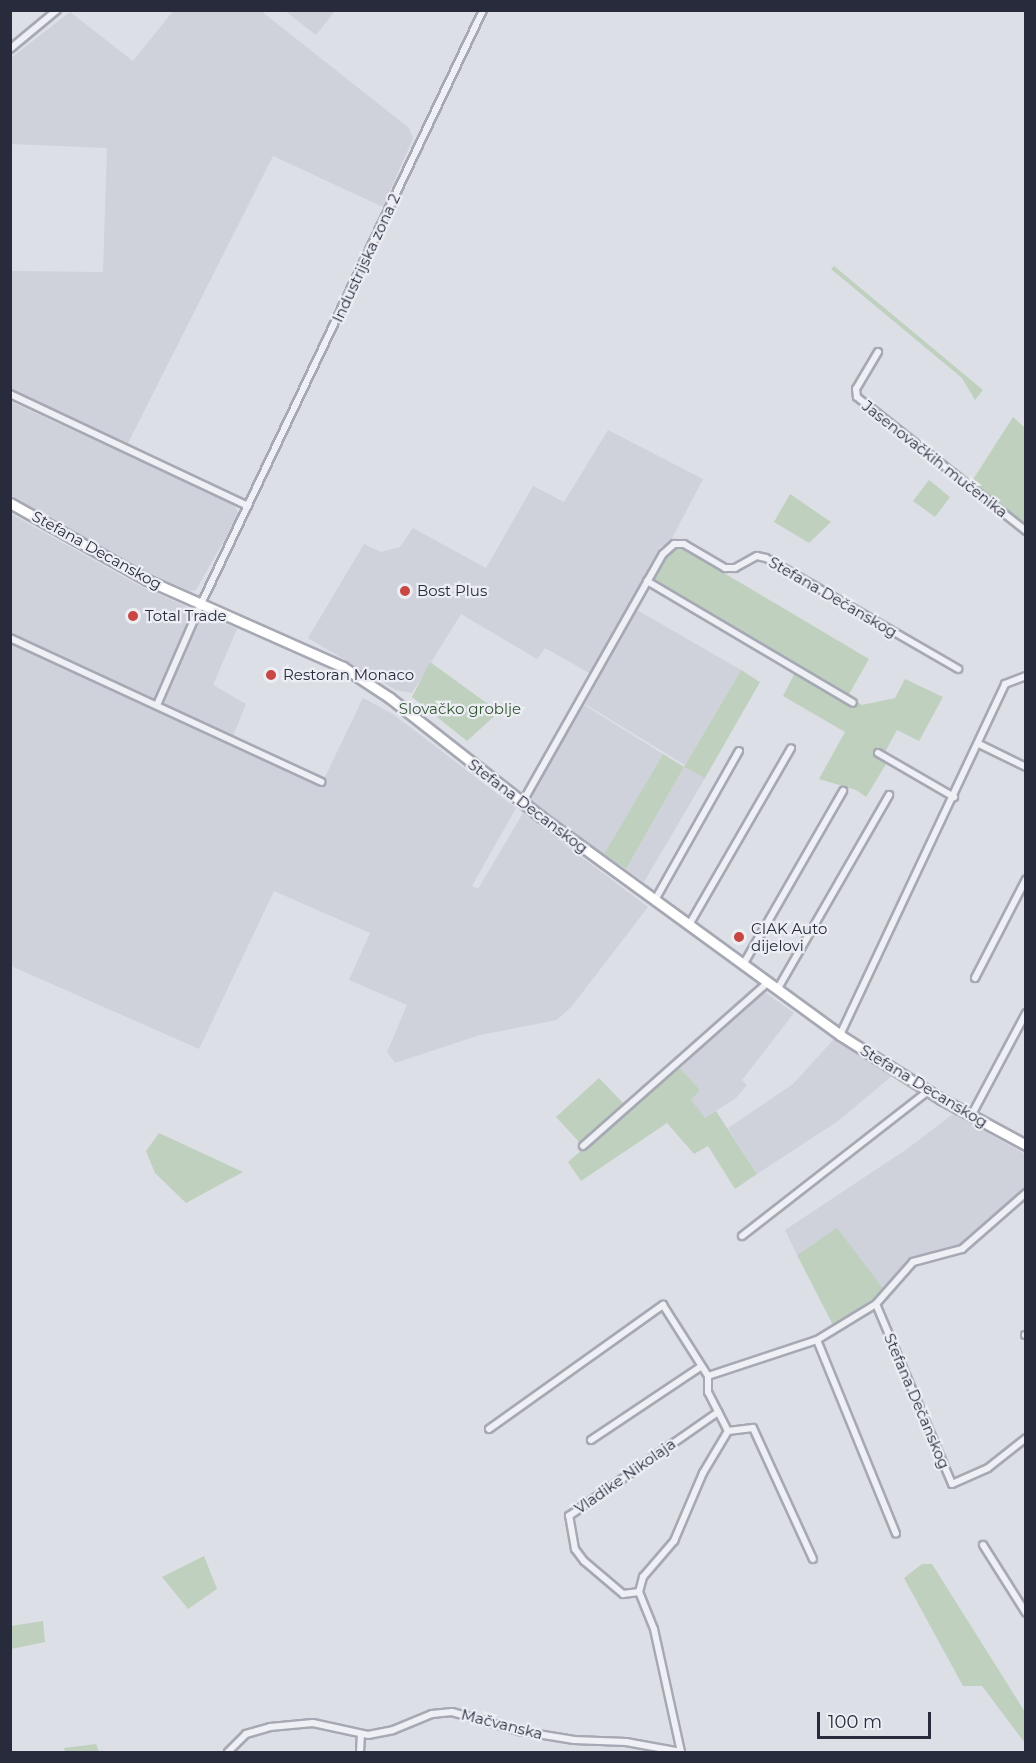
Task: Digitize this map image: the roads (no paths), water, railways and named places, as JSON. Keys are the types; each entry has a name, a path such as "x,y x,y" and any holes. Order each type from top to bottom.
{"main road":[{"name":"Stefana Decanskog","path":"10,503 120,566 343,667 390,698 522,803 840,1035 928,1091 1026,1145"}],"street":[{"path":"10,50 57,10"},
{"name":"Industrijska zona 2","path":"157,705 201,604 483,10"},
{"name":"Jasenovačkih mučenika","path":"878,352 856,389 857,397 1026,531"},
{"path":"10,394 248,506"},
{"name":"Stefana Dečanskog","path":"647,581 663,554 674,544 684,544 725,568 735,568 757,556 766,558 958,669"},
{"path":"522,803 647,581 853,703"},
{"path":"10,638 321,782"},
{"path":"840,1035 979,744 1005,684 1026,676"},
{"path":"979,744 1026,766"},
{"path":"689,925 791,748"},
{"path":"655,900 739,751"},
{"path":"879,753 954,797"},
{"path":"743,965 843,791"},
{"path":"777,990 889,795"},
{"path":"975,978 1026,879"},
{"path":"583,1146 767,983"},
{"path":"971,1116 1026,1013"},
{"path":"742,1236 928,1091"},
{"path":"708,1376 817,1340 876,1304 914,1262 962,1249 1026,1193"},
{"name":"Stefana Dečanskog","path":"876,1304 952,1484 988,1468 1026,1438"},
{"path":"489,1429 663,1305 699,1368 708,1376 708,1392 728,1431"},
{"path":"817,1340 896,1534"},
{"path":"591,1440 699,1368"},
{"name":"Vladike Nikolaja","path":"639,1592 623,1594 584,1561 575,1549 569,1516 718,1412"},
{"path":"728,1431 753,1428 813,1559"},
{"path":"681,1752 654,1629 639,1592 643,1577 674,1541 703,1473 728,1431"},
{"path":"983,1545 1026,1613"},
{"name":"Mačvanska","path":"228,1752 246,1734 285,1725 334,1726 361,1735 393,1730 432,1714 452,1712 519,1731 574,1740 626,1742 681,1752"},
{"path":"360,1752 361,1735"}],"place":[{"name":"Bost Plus","path":"405,591"},
{"name":"Total Trade","path":"133,616"},
{"name":"Restoran Monaco","path":"271,675"},
{"name":"CIAK Auto dijelovi","path":"739,937"}],"park label":[{"name":"Slovačko groblje","path":"460,709"}]}
